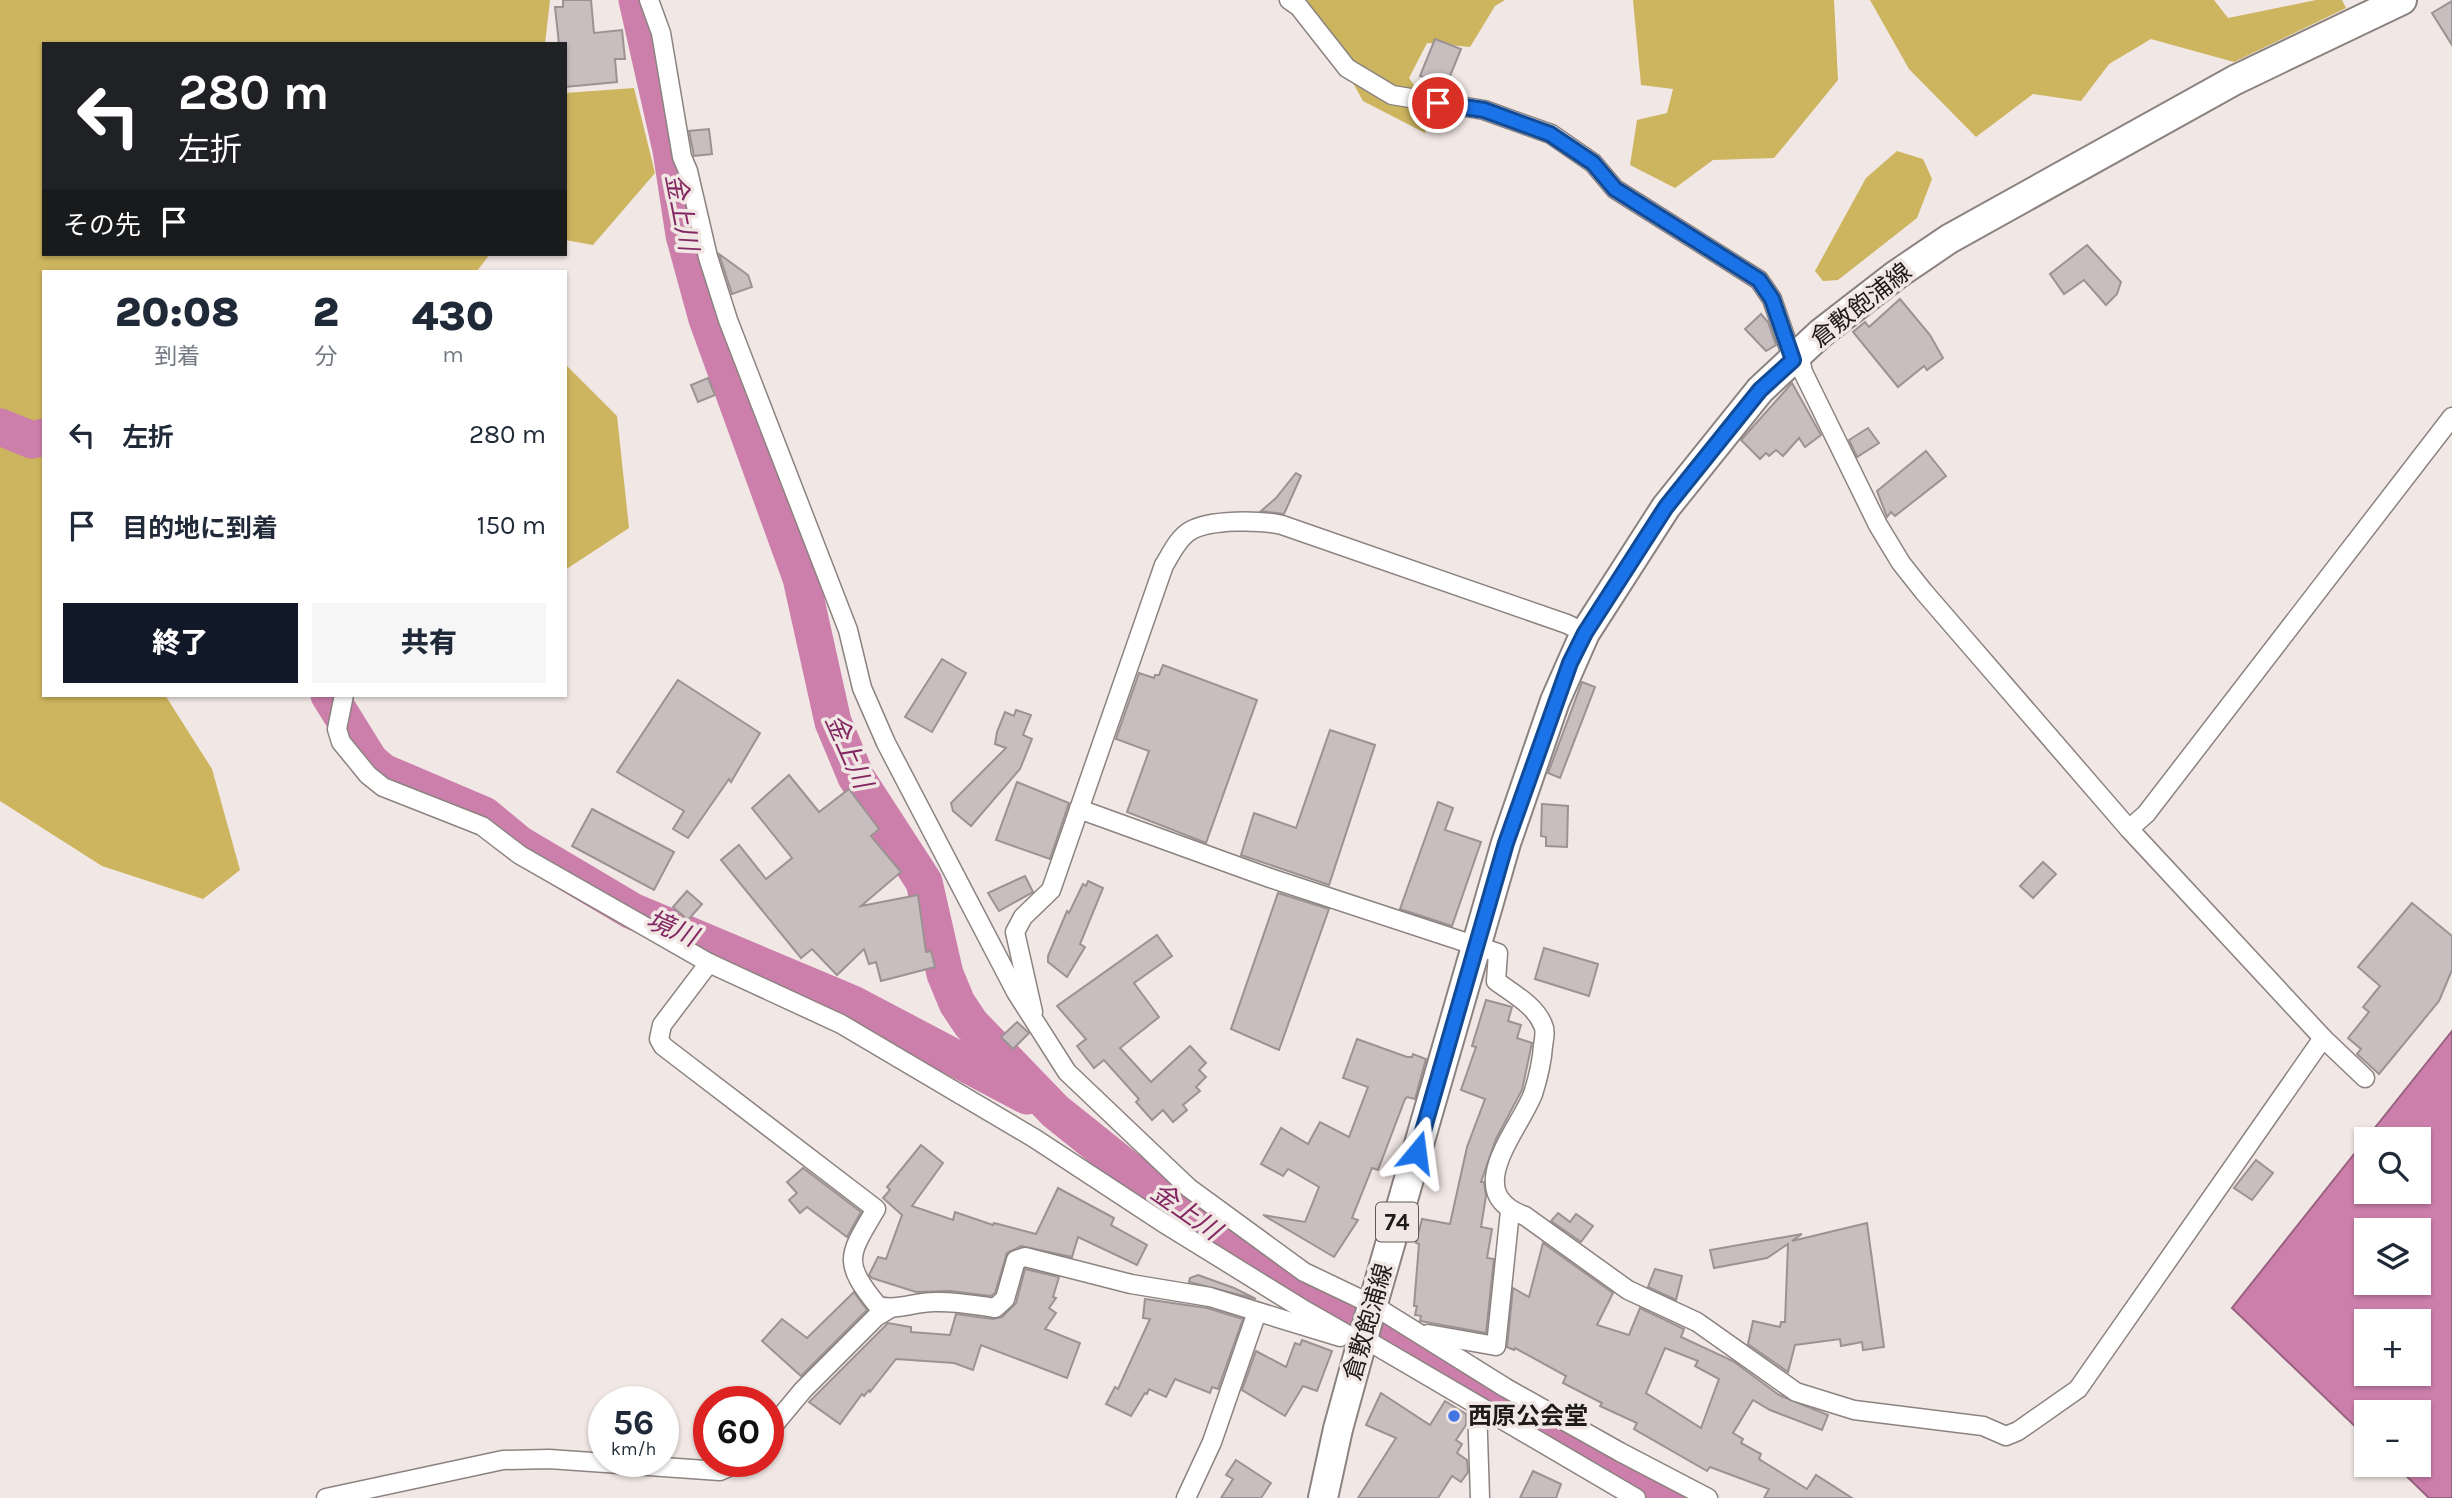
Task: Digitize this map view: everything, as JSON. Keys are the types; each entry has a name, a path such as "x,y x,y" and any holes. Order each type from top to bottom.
{"main road":[{"name":"倉敷飽浦線","path":"1323,1498 1357,1337 1373,1305 1527,779 1560,688 1585,633 1666,507 1760,390 1886,282 1949,239 2235,80 2402,0"}],"street":[{"path":"649,0 661,33 682,157 688,171 708,257 728,320 848,630 862,688 886,743 1016,992 1067,1072 1189,1188 1304,1272 1373,1305 1506,1388 1619,1452 1708,1498"},
{"path":"1289,0 1299,7 1348,68 1392,95 1484,110 1550,134 1593,163 1615,189 1759,280 1772,299 1803,372 1878,525 1901,564 2035,723 2129,829 2323,1038 2365,1078"},
{"path":"2129,829 2146,814 2452,417"},
{"path":"1033,1015 1015,932 1023,917 1051,890 1164,565 1181,539 1192,530 1243,522 1267,522 1567,624 1585,633"},
{"path":"342,706 337,729 341,742 368,775 383,787 482,826 520,855 709,963 841,1024 1034,1139 1162,1222 1636,1498"},
{"path":"1080,809 1477,948 1498,953 1496,981 1537,1013 1545,1028 1542,1059 1532,1095 1494,1173 1495,1191 1510,1211 1525,1216 1628,1290 1697,1322 1796,1391 1854,1410 1983,1426 2006,1436 2078,1389 2323,1038"},
{"path":"709,963 662,1025 659,1038 663,1046 876,1209 851,1256 853,1268 869,1296 878,1306 889,1309"},
{"path":"1421,1333 1496,1346 1510,1211"},
{"path":"784,1413 876,1317 889,1309 931,1302 995,1308 1005,1299 1016,1261 1025,1257 1131,1284 1210,1297 1338,1338 1357,1337"},
{"path":"1186,1498 1212,1442 1257,1312"},
{"path":"1477,1406 1480,1498"},
{"path":"326,1498 503,1460 549,1459 693,1469"}],"shaded area":[{"path":"0,0 550,0 545,42 42,42 42,256 488,256 478,270 42,270 42,697 166,697 212,769 240,870 203,899 102,866 0,801"},
{"path":"1307,0 1505,0 1495,6 1470,47 1427,43 1409,78 1432,111 1425,133 1363,101"},
{"path":"1633,0 1834,0 1838,80 1774,158 1713,160 1675,188 1630,165 1637,120 1667,113 1673,89 1641,85"},
{"path":"1870,0 2214,0 2228,18 2316,0 2342,0 2346,8 2234,62 2151,39 2109,64 2081,101 2033,94 1976,137 1909,69"},
{"path":"634,88 655,173 593,245 567,240 567,93"},
{"path":"1897,151 1923,159 1932,179 1917,218 1838,280 1823,281 1815,271 1866,178"},
{"path":"567,366 617,416 629,528 567,569"},
{"path":"2452,1031 2452,1498 2429,1498 2407,1477 2431,1477 2431,1400 2354,1400 2354,1425 2232,1308 2354,1154 2354,1204 2431,1204 2431,1127 2376,1127"}],"building":[{"path":"563,0 591,0 594,33 622,30 625,59 615,59 617,82 567,87 567,42 559,42 555,7 563,7"},
{"path":"2452,1 2452,45 2432,13"},
{"path":"1435,39 1461,49 1446,86 1443,85 1439,91 1420,88 1426,78 1420,76"},
{"path":"709,129 712,154 694,156 689,131"},
{"path":"2087,245 2121,282 2117,294 2106,305 2084,280 2064,294 2050,274"},
{"path":"719,254 748,275 752,287 732,294"},
{"path":"1900,299 1930,335 1943,358 1927,370 1924,366 1898,387 1853,332 1865,322 1869,327"},
{"path":"1761,314 1768,322 1776,345 1766,351 1745,329"},
{"path":"708,378 715,395 698,402 691,385"},
{"path":"1792,383 1821,435 1805,447 1799,438 1783,456 1776,450 1769,456 1766,453 1760,459 1741,440"},
{"path":"1868,428 1879,443 1857,457 1849,440"},
{"path":"1926,451 1946,476 1895,516 1891,512 1887,517 1877,491"},
{"path":"1296,473 1301,476 1284,514 1261,511 1276,498"},
{"path":"942,659 966,673 932,732 905,717"},
{"path":"1163,665 1257,700 1206,843 1127,812 1149,751 1116,739 1139,673 1154,678 1159,675"},
{"path":"678,680 760,733 731,782 729,779 688,838 673,829 684,811 617,772"},
{"path":"1582,682 1595,687 1560,778 1548,773"},
{"path":"1016,710 1031,715 1023,735 1032,739 1020,769 971,826 953,811 951,803 1006,748 995,744 997,732 1005,712 1014,716"},
{"path":"1330,730 1375,745 1329,885 1241,855 1254,813 1296,828"},
{"path":"789,775 819,812 849,789 879,829 871,836 901,872 861,906 918,895 926,952 931,951 935,967 881,981 876,962 869,964 864,949 837,975 812,949 801,958 721,860 739,845 766,879 792,858 752,808"},
{"path":"1017,782 1069,803 1050,859 996,840"},
{"path":"1438,802 1453,808 1445,830 1481,842 1452,926 1400,909"},
{"path":"1542,804 1568,806 1567,847 1546,846 1546,837 1541,836"},
{"path":"592,809 674,852 654,890 572,846"},
{"path":"2043,862 2056,874 2033,898 2020,886"},
{"path":"1025,876 1033,892 999,911 988,893"},
{"path":"1088,881 1103,888 1080,944 1085,947 1067,977 1048,962 1048,956 1067,911 1069,913 1083,884 1086,886"},
{"path":"687,891 702,904 688,920 673,907"},
{"path":"1278,893 1329,909 1279,1050 1231,1029"},
{"path":"2412,903 2452,936 2452,970 2439,1001 2379,1074 2357,1054 2361,1049 2348,1038 2369,1012 2363,1007 2380,986 2358,967"},
{"path":"1157,935 1172,956 1134,983 1159,1017 1120,1048 1151,1082 1190,1046 1206,1063 1199,1070 1206,1077 1196,1087 1200,1091 1183,1105 1187,1110 1173,1122 1163,1110 1152,1120 1136,1102 1139,1099 1104,1060 1094,1068 1077,1046 1086,1039 1057,1006"},
{"path":"1544,948 1598,964 1589,996 1535,979"},
{"path":"1486,1000 1512,1007 1508,1021 1521,1025 1517,1038 1532,1043 1522,1090 1496,1139 1481,1182 1484,1182 1486,1196 1481,1227 1492,1229 1487,1258 1494,1259 1486,1333 1420,1321 1421,1316 1415,1315 1417,1306 1414,1306 1419,1244 1416,1243 1422,1219 1450,1224 1467,1147 1485,1099 1461,1090 1476,1047 1472,1046"},
{"path":"1017,1022 1029,1033 1013,1049 1001,1037"},
{"path":"1357,1039 1407,1057 1412,1057 1413,1054 1426,1059 1415,1099 1405,1099 1378,1170 1372,1168 1352,1218 1358,1220 1334,1257 1263,1215 1305,1222 1319,1187 1288,1169 1283,1176 1261,1164 1281,1128 1308,1144 1320,1122 1349,1137 1368,1087 1343,1078"},
{"path":"921,1145 943,1163 912,1206 953,1220 955,1212 993,1225 994,1223 1036,1234 1058,1188 1114,1218 1111,1225 1147,1245 1137,1265 1078,1237 1072,1257 1021,1246 1007,1253 995,1293 991,1296 950,1291 916,1292 872,1278 869,1275 878,1257 886,1259 902,1215 883,1198 890,1190 887,1187"},
{"path":"2256,1160 2273,1173 2252,1200 2234,1188"},
{"path":"803,1168 861,1212 847,1237 807,1207 800,1213 789,1200 797,1193 787,1182"},
{"path":"1558,1213 1570,1222 1576,1214 1593,1226 1581,1242 1551,1221"},
{"path":"1867,1223 1884,1347 1863,1350 1862,1342 1841,1346 1840,1339 1795,1345 1788,1372 1748,1344 1753,1321 1780,1327 1781,1322 1785,1322 1788,1244 1767,1258 1714,1268 1710,1250 1802,1234 1792,1241"},
{"path":"1543,1243 1613,1293 1597,1325 1629,1335 1640,1308 1684,1329 1681,1337 1733,1361 1779,1395 1828,1415 1822,1430 1770,1410 1753,1400 1733,1433 1743,1439 1741,1443 1761,1454 1759,1459 1807,1489 1816,1475 1852,1498 1764,1498 1769,1489 1710,1467 1707,1471 1634,1429 1637,1423 1600,1406 1602,1403 1563,1383 1566,1376 1515,1348 1514,1350 1507,1347 1513,1288 1529,1297","holes":["1665,1348 1698,1361 1695,1366 1719,1379 1701,1428 1646,1393"]},
{"path":"1025,1269 1059,1277 1053,1297 1056,1298 1049,1308 1056,1313 1045,1329 1080,1343 1067,1378 981,1345 973,1370 954,1363 896,1359 870,1392 869,1390 864,1396 862,1394 840,1424 809,1402 888,1323 911,1327 911,1332 950,1335 956,1314 993,1319 1002,1317 1016,1303"},
{"path":"1655,1269 1682,1276 1676,1300 1648,1287"},
{"path":"1198,1275 1256,1299 1189,1282 1190,1278"},
{"path":"854,1292 867,1310 801,1376 762,1341 782,1319 807,1338"},
{"path":"1145,1299 1207,1308 1243,1319 1218,1389 1212,1387 1210,1393 1175,1379 1166,1397 1149,1389 1131,1416 1106,1404 1115,1387 1118,1389 1150,1319 1143,1318"},
{"path":"1302,1340 1332,1351 1317,1391 1303,1386 1285,1416 1242,1390 1256,1351 1286,1367 1295,1343 1300,1345"},
{"path":"1381,1393 1430,1425 1445,1401 1466,1414 1466,1425 1456,1440 1462,1444 1457,1453 1467,1460 1468,1472 1461,1482 1452,1476 1438,1498 1358,1498 1396,1438 1366,1425"},
{"path":"1236,1460 1271,1483 1261,1498 1221,1498 1233,1479 1226,1475"},
{"path":"1533,1471 1561,1484 1556,1498 1520,1498"}],"waterway":[{"name":"金上川","path":"637,0 671,150 684,235 707,319 801,578 833,722 856,777 924,882 945,974 957,1003 971,1024 1055,1111 1171,1204 1306,1289 1352,1313"},
{"name":"境川","path":"0,427 32,440 42,438"},
{"name":"境川","path":"330,697 370,761 383,772 484,815 519,844 632,911 853,1004 1027,1096"},
{"name":"金上川","path":"1388,1331 1529,1418 1674,1498"}],"place":[{"name":"西原公会堂","path":"1454,1416"}],"route":[{"path":"1417,1152 1506,843 1570,663 1585,633 1666,507 1760,390 1793,360 1772,299 1759,280 1615,189 1593,163 1550,134 1484,110 1438,103"}]}
